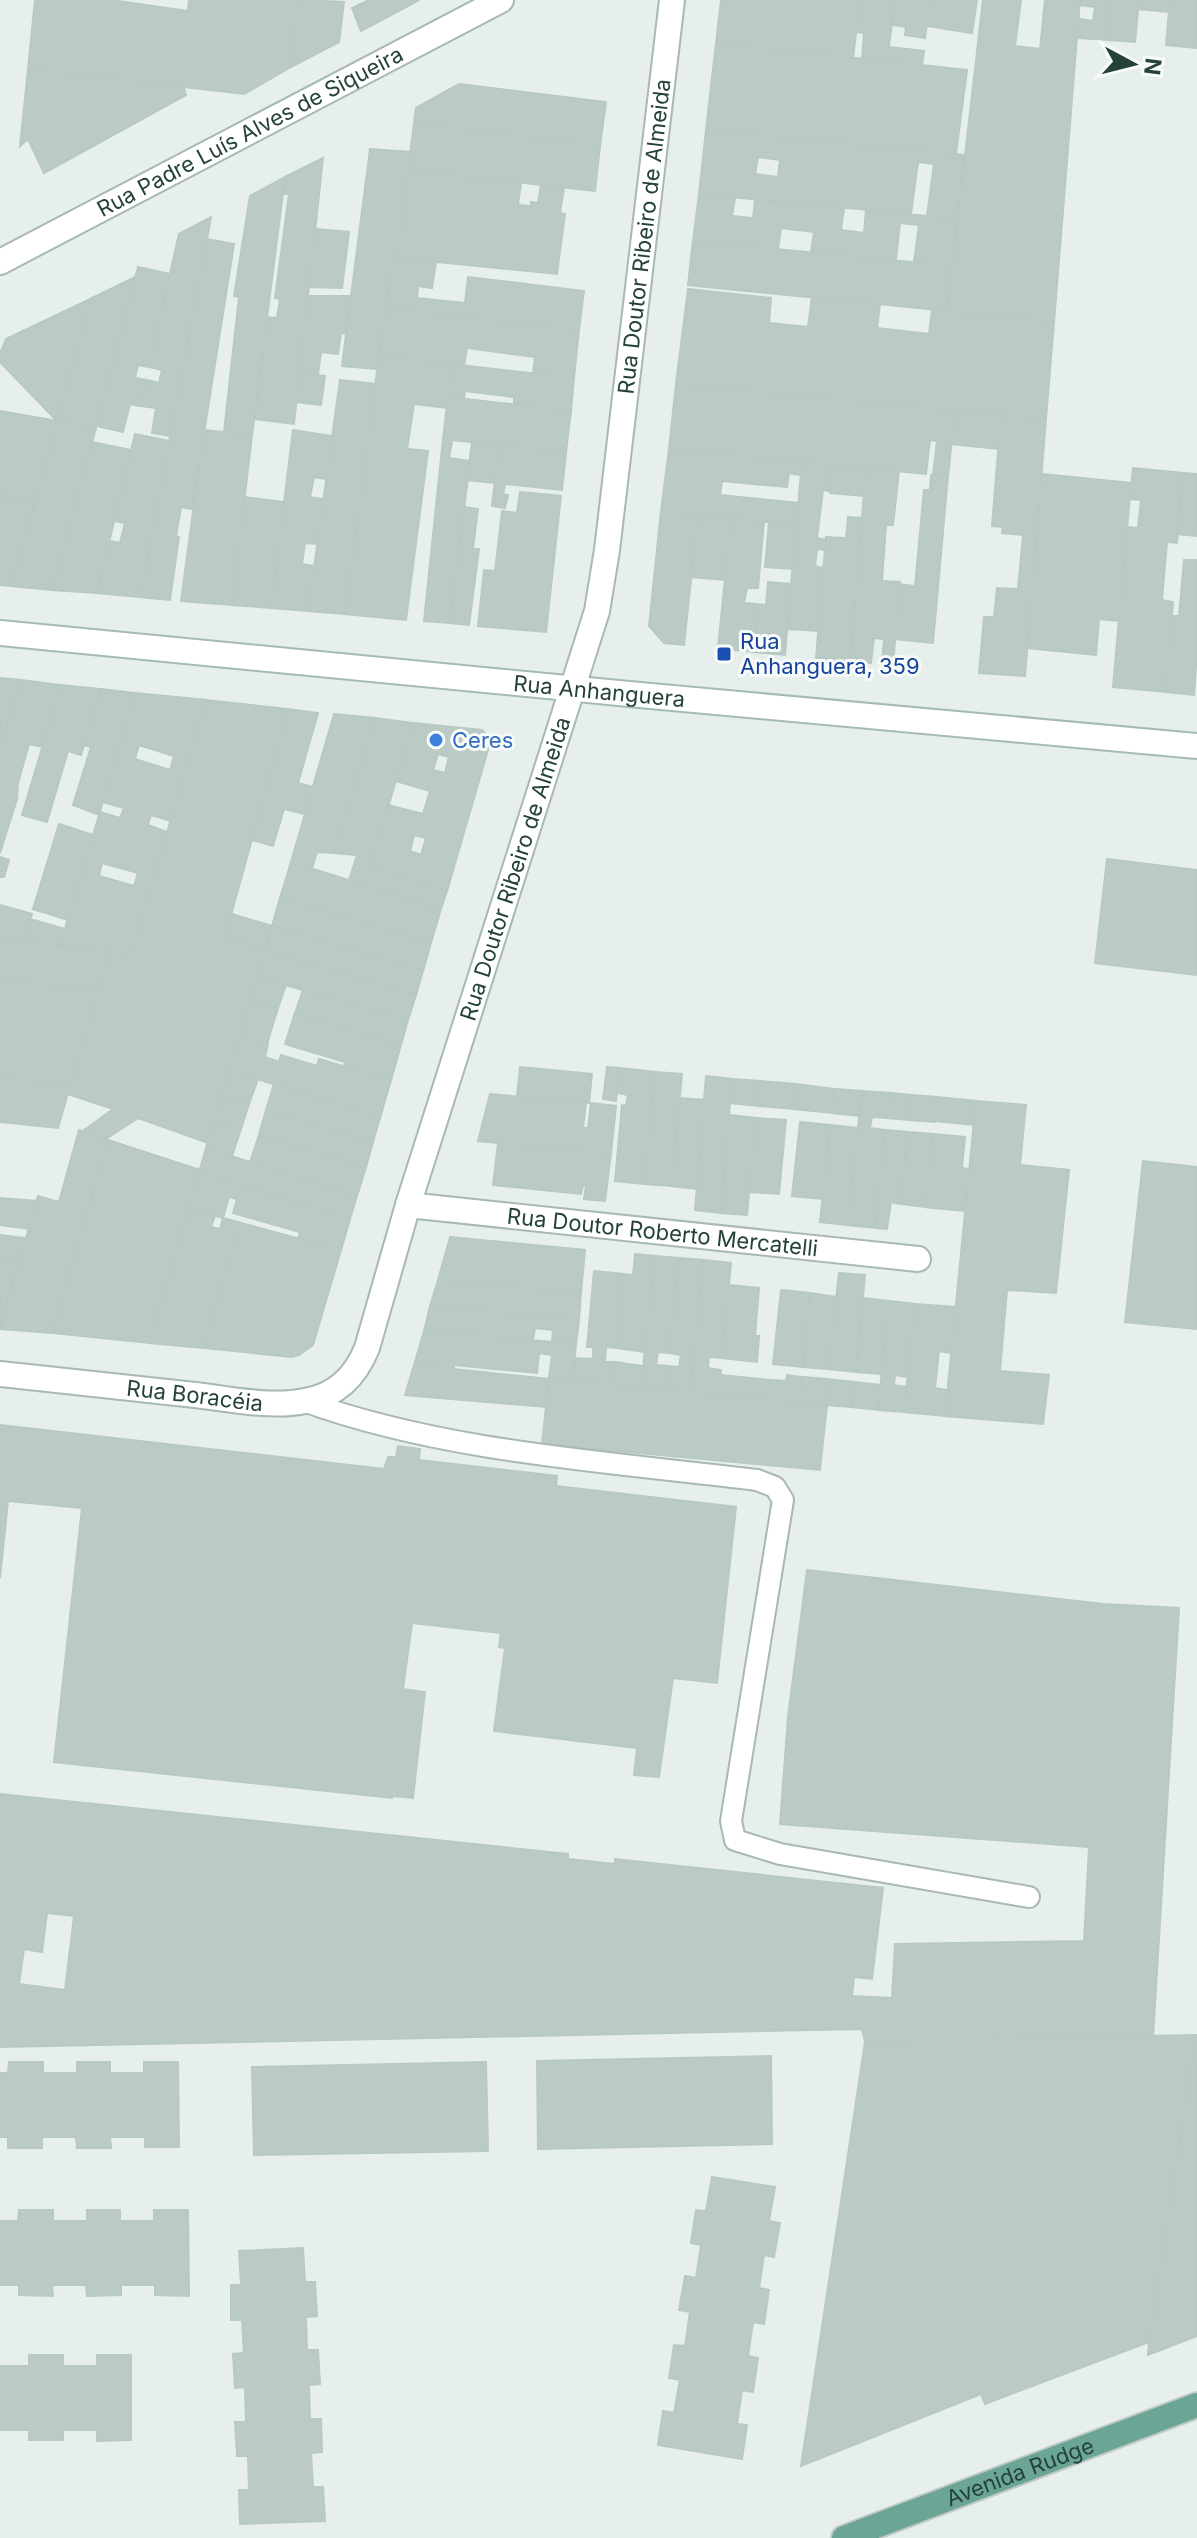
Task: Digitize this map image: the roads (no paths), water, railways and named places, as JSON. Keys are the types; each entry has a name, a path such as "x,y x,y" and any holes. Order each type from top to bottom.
{"main road":[{"name":"Avenida Rudge","path":"844,2538 1197,2405"}],"street":[{"name":"Rua Padre Luís Alves de Siqueira","path":"0,262 501,0"},
{"name":"Rua Doutor Ribeiro de Almeida","path":"367,1348 408,1205 597,611 607,550 672,0"},
{"name":"Rua Anhanguera","path":"0,633 1197,746"},
{"name":"Rua Doutor Roberto Mercatelli","path":"408,1205 918,1259"},
{"name":"Rua Boracéia","path":"0,1374 260,1402 304,1401 347,1383 358,1369 367,1348"}],"lane":[{"path":"304,1401 351,1419 408,1432 543,1454 757,1480 775,1487 783,1500 731,1821 735,1840 780,1854 1029,1897"}],"place":[{"name":"Rua Anhanguera, 359","path":"724,654"},
{"name":"Ceres","path":"436,740"}]}
